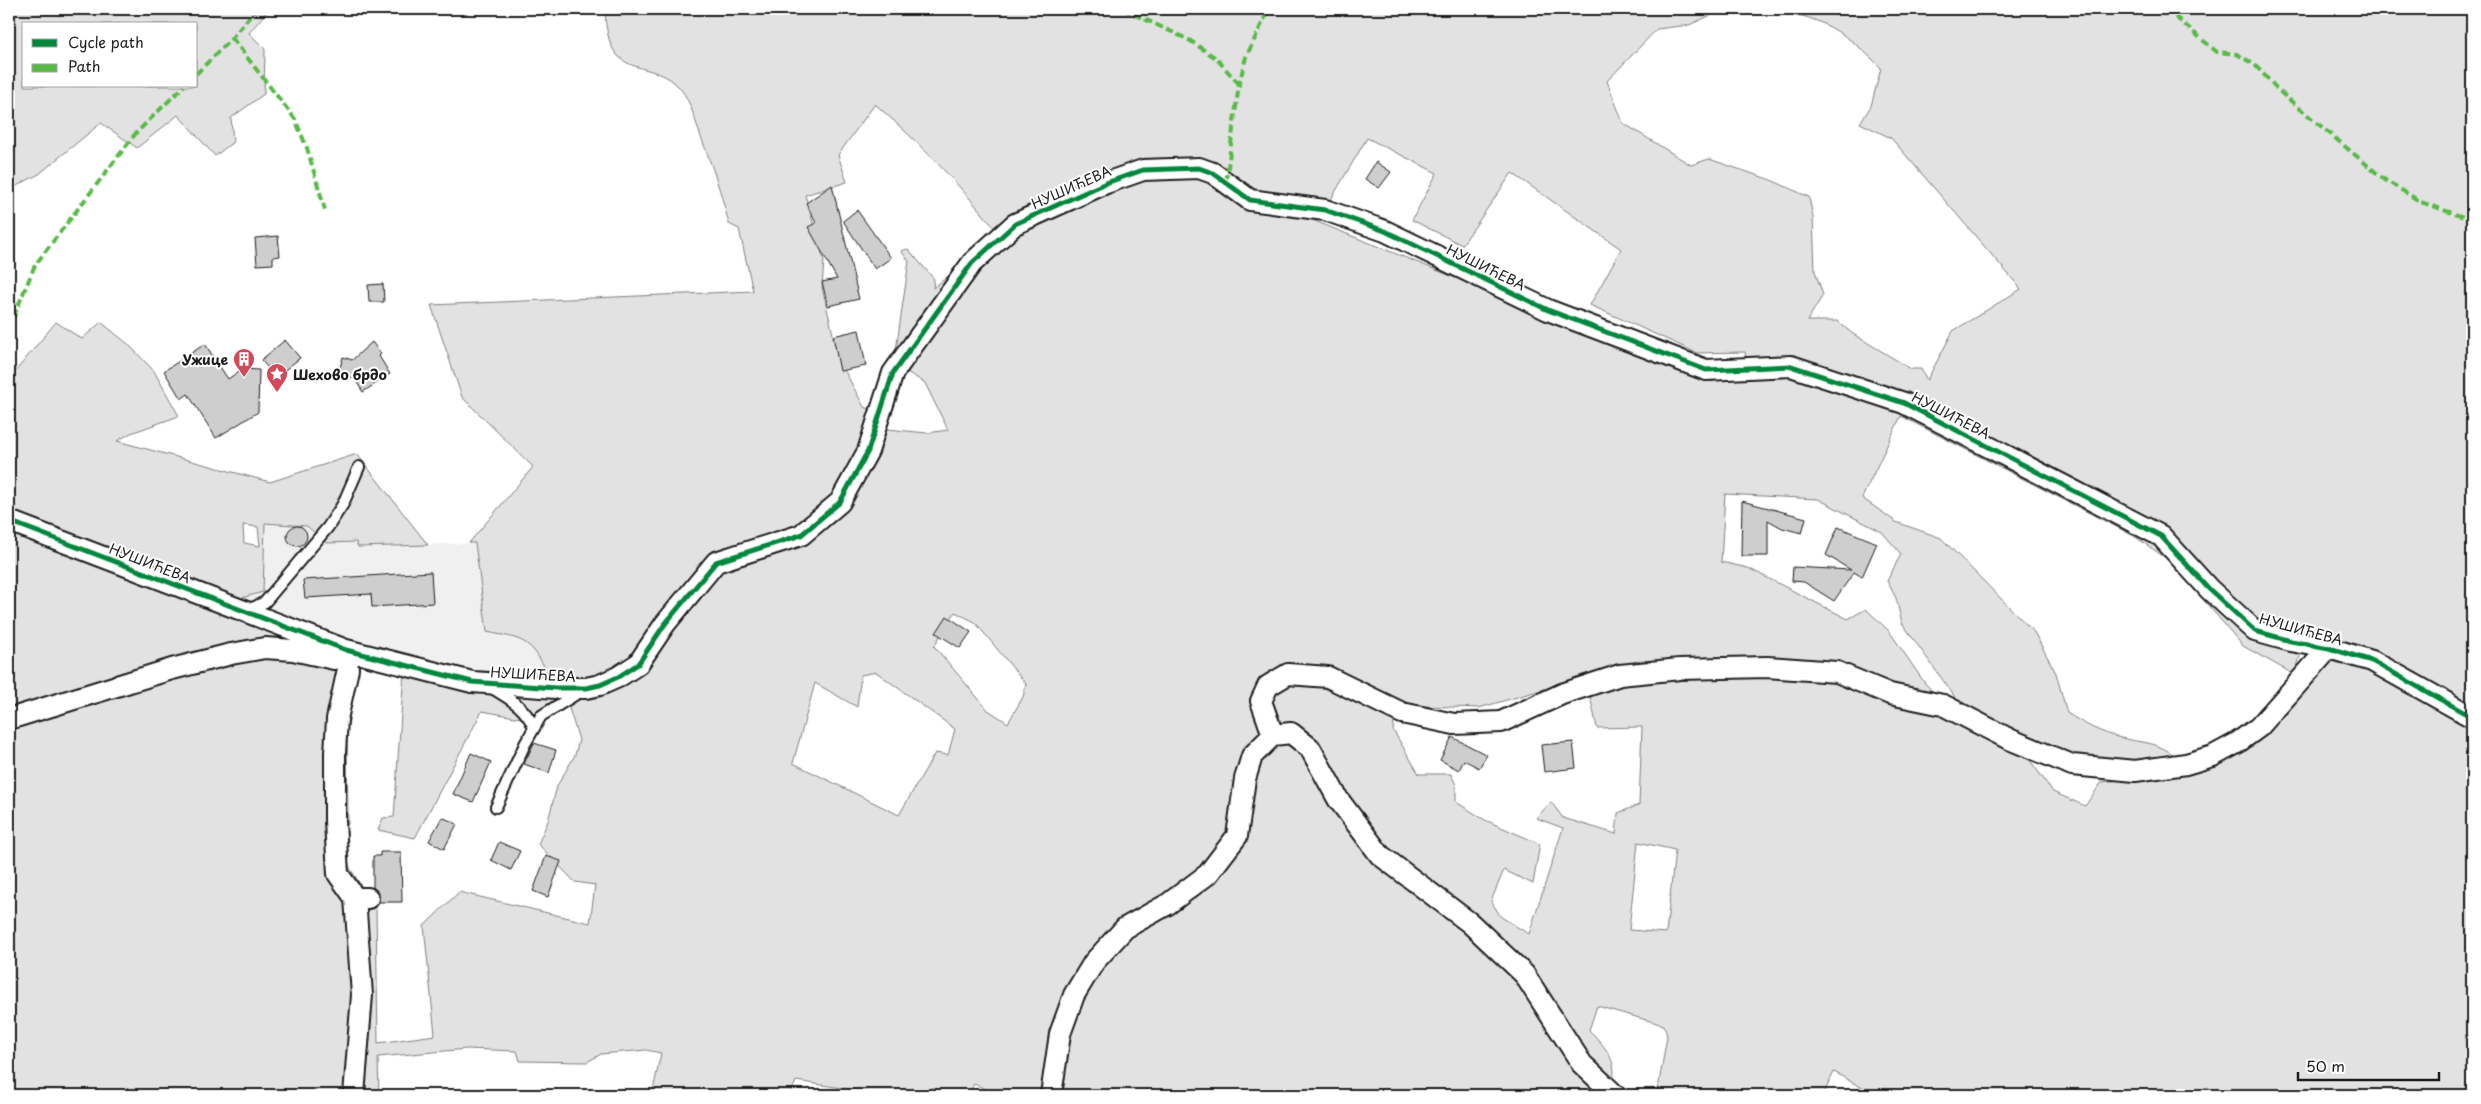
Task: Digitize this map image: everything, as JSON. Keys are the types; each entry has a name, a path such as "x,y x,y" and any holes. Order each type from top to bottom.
{"street":[{"name":"НУШИЋЕВА","path":"9,521 346,650 472,682 586,688 618,677 638,664 665,624 716,562 801,535 840,502 868,451 893,373 972,263 1015,224 1106,183 1143,170 1182,167 1199,168 1213,173 1250,200 1325,210 1385,231 1548,310 1706,370 1791,366 1904,403 2161,536 2209,589 2255,631 2329,648 2372,661 2472,717"},
{"path":"9,719 163,672 231,654 265,648 293,650 334,659 346,650"},
{"path":"1273,735 1261,701 1268,686 1288,674 1328,677 1402,713 1454,724 1501,722 1562,694 1620,675 1680,669 1767,667 1837,672 1890,694 1943,705 2009,739 2072,765 2134,771 2186,764 2213,756 2237,744 2259,726 2329,648"},
{"path":"346,650 348,669 338,719 334,753 335,821 338,874 361,898 362,994 354,1095"},
{"path":"1051,1095 1060,1034 1074,996 1094,962 1125,928 1168,904 1208,874 1237,836 1245,778 1252,756 1273,735 1291,733 1310,748 1338,799 1380,855 1470,922 1524,974 1582,1064 1615,1095"}],"lane":[{"path":"245,611 265,602 328,527 343,504 358,467"},
{"name":"НУШИЋЕВА","path":"482,683 528,713 534,728"},
{"name":"НУШИЋЕВА","path":"496,807 541,716 586,688"}],"shaded area":[{"path":"9,9 269,9 249,33 265,49 264,94 231,118 233,142 215,156 178,115 137,148 101,123 39,174 9,190"},
{"path":"607,9 2472,9 2472,704 2357,644 2265,622 2301,652 2295,675 2243,646 2170,561 2134,536 1901,416 1862,498 1896,522 1941,538 2034,632 2056,673 2067,713 2107,734 2149,743 2176,756 2138,760 2097,759 2068,753 2032,741 1957,700 1902,623 1896,598 1887,581 1901,554 1882,532 1818,499 1725,494 1721,562 1748,568 1848,619 1866,609 1889,631 1924,682 1935,694 2024,752 2053,792 2085,806 2102,782 2172,774 2262,732 2287,711 2332,654 2364,666 2472,725 2472,1095 1875,1095 1834,1072 1823,1095 1657,1095 1667,1036 1664,1025 1597,1006 1589,1030 1608,1052 1613,1066 1613,1080 1627,1095 1000,1095 974,1084 968,1095 949,1095 933,1088 909,1095 888,1095 796,1081 790,1095 652,1095 661,1053 646,1050 601,1054 587,1062 520,1061 517,1051 467,1049 378,1057 379,1095 9,1095 9,527 360,658 347,731 348,824 339,834 350,868 376,909 378,1043 435,1035 424,926 459,892 590,923 595,885 575,882 538,844 548,821 557,786 575,755 579,740 568,705 543,722 482,711 415,838 378,830 383,818 394,817 404,671 463,673 476,671 547,672 535,652 524,642 509,636 487,632 475,543 469,543 533,467 462,397 431,305 753,291 739,229 729,224 716,180 688,101 680,88 666,77 627,63 619,57 612,48 608,35","holes":["1754,10 1792,13 1824,24 1839,32 1867,54 1881,68 1871,106 1860,123 1891,138 2021,289 1953,331 1927,380 1921,369 1911,369 1853,334 1837,321 1807,321 1823,295 1815,271 1813,217 1809,197 1771,180 1709,159 1691,165 1623,123 1607,81 1657,29 1689,25 1718,12","875,104 940,166 1000,235 933,288 934,279 908,249 901,251 909,261 894,364 925,383 948,430 927,433 887,429 845,479 870,424 873,410 864,407 839,360 822,287 824,260 805,195 847,182 838,155","1367,138 1437,173 1412,220 1462,245 1512,173 1621,249 1590,305 1697,353 1745,352 1748,374 1718,377 1713,382 1310,219 1357,217 1327,206","955,612 975,622 1026,684 1023,697 1008,723 988,710 934,646","876,672 955,729 948,755 935,753 899,815 793,763 815,683 857,707 861,675","1586,677 1597,728 1642,727 1639,805 1618,813 1616,834 1563,818 1551,802 1536,818 1563,828 1529,934 1501,917 1491,901 1504,870 1533,884 1540,844 1485,820 1456,802 1456,785 1451,774 1419,774 1393,730 1396,705 1479,708","1638,842 1675,850 1666,933 1629,930"]},
{"path":"56,322 82,339 101,322 128,344 154,371 179,416 131,433 117,441 270,482 357,454 428,545 358,547 356,542 326,543 307,526 265,523 263,592 234,600 9,526 9,379","holes":["243,525 258,527 260,546 244,543"]},
{"path":"265,523 307,526 326,543 357,542 358,547 475,543 487,632 521,639 537,652 547,672 404,671 234,600 263,592"}],"building":[{"path":"1376,162 1391,172 1379,188 1365,179"},
{"path":"832,185 859,299 828,306 822,282 837,279 808,227 816,223 806,203"},
{"path":"857,210 891,258 875,269 843,221"},
{"path":"278,236 280,256 273,257 273,264 257,265 255,238"},
{"path":"383,284 384,302 369,302 368,285"},
{"path":"859,330 866,366 840,371 833,336"},
{"path":"285,340 300,358 276,377 261,360"},
{"path":"372,342 381,354 379,356 390,374 363,392 354,378 338,375 343,357 352,360"},
{"path":"205,344 228,379 242,369 259,370 258,412 216,438 188,394 181,399 164,371"},
{"path":"1742,501 1806,518 1802,533 1782,528 1768,520 1768,556 1741,556"},
{"path":"297,526 304,529 307,536 304,543 297,546 290,543 287,536 290,529"},
{"path":"1838,527 1877,543 1862,577 1854,572 1834,601 1804,582 1792,581 1793,567 1851,570 1826,555"},
{"path":"431,572 433,603 372,607 371,594 305,598 303,580"},
{"path":"947,616 971,632 960,648 936,633"},
{"path":"1452,737 1487,755 1479,768 1464,760 1459,770 1440,760"},
{"path":"1573,742 1576,768 1544,772 1541,745"},
{"path":"534,743 556,750 549,773 524,764"},
{"path":"471,753 491,762 473,802 453,794"},
{"path":"442,817 457,824 444,849 429,841"},
{"path":"499,842 520,851 511,870 491,860"},
{"path":"380,852 401,852 402,902 379,902 378,893 373,887 373,856 380,856"},
{"path":"546,856 561,861 548,897 533,891"}],"marked path":[{"path":"198,72 232,38 256,9"},
{"path":"1123,9 1189,40 1216,58 1239,84"},
{"path":"1226,182 1239,84 1246,57 1269,9"},
{"path":"2166,9 2217,52 2237,54 2255,65 2279,91 2385,180 2421,202 2472,220"},
{"path":"232,38 295,119 307,148 325,210"},
{"path":"9,328 35,265 136,133 182,88"}],"cycle path":[{"path":"9,521 346,650 472,682 556,688 586,688 600,685 618,677 638,664 665,624 716,562 801,535 840,502 868,451 893,373 972,263 1015,224 1106,183 1143,170 1199,168 1213,173 1250,200 1325,210 1385,231 1548,310 1706,370 1791,366 1904,403 2161,536 2209,589 2255,631 2291,641 2329,648 2372,661 2472,717"}],"place":[{"name":"Ужице","path":"244,378"},
{"name":"Шехово брдо","path":"277,393"}]}
